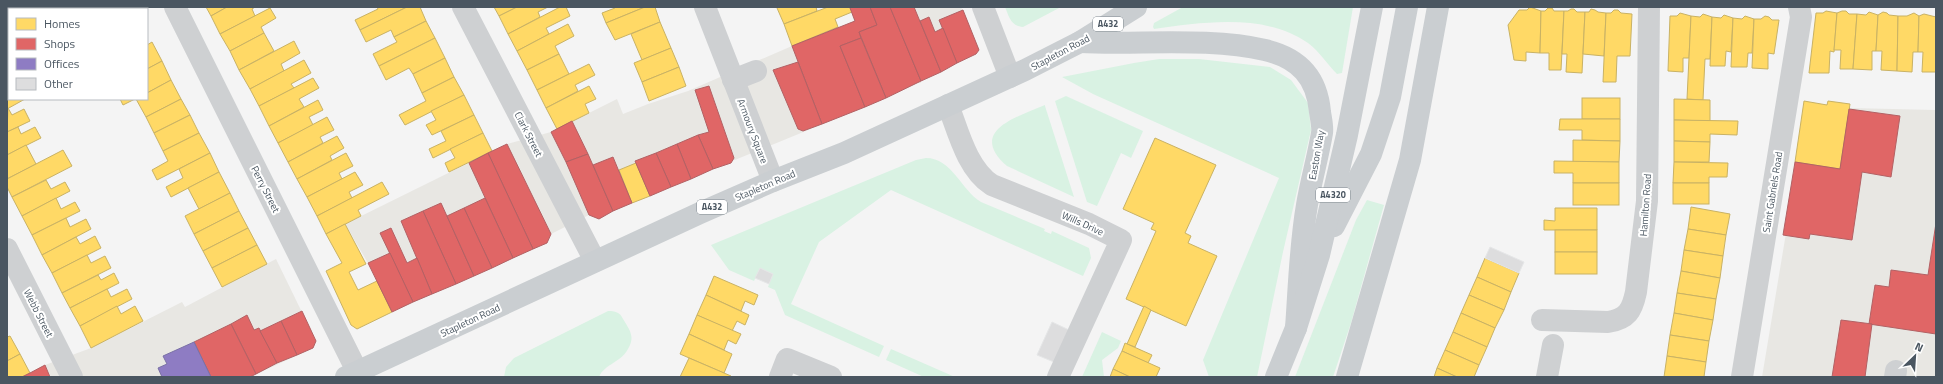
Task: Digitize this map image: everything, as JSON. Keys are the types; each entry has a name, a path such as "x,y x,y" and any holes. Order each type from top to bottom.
{"main road":[{"name":"Stapleton Road","path":"352,374 469,321 595,261 773,181 844,153 1010,77 1080,42 1136,7"},
{"name":"Easton Way","path":"1276,377 1296,328 1319,255 1347,134 1372,7"},
{"path":"1319,255 1371,154 1390,97 1407,7"},
{"path":"1347,377 1410,160 1438,7"},
{"name":"Easton Way","path":"1080,42 1118,44 1197,44 1250,47 1279,54 1293,61 1313,83 1319,102 1322,132 1306,205 1296,328"}],"street":[{"name":"Perry Street","path":"175,7 352,374"},
{"name":"Clark Street","path":"463,7 595,261"},
{"name":"Armoury Square","path":"704,7 773,181"},
{"path":"983,7 1010,77"},
{"name":"Hamilton Road","path":"1542,320 1613,321 1625,316 1632,306 1636,292 1648,201 1649,7"},
{"name":"Saint Gabriels Road","path":"1742,377 1802,17 1799,7"},
{"path":"733,80 756,71"},
{"name":"Wills Drive","path":"948,105 972,163 980,177 992,185 1075,218 1121,240 1058,377"},
{"name":"Webb Street","path":"7,249 72,377"},
{"path":"1547,377 1552,346"},
{"path":"780,377 787,358 832,377"}],"shaded area":[{"path":"961,7 979,48 978,52 921,81 921,83 917,83 886,98 613,211 599,219 589,215 551,234 547,243 392,312 368,263 345,224 507,144 551,132 617,99 623,114 688,91 854,21 850,8"},
{"path":"1807,107 1936,110 1936,377 1762,377"},
{"path":"276,259 316,341 313,348 250,377 22,377 45,365 91,348 182,302 185,307"}],"green space":[{"path":"1005,7 1061,7 1023,27 1013,23"},
{"path":"1183,7 1353,7 1342,73 1337,74 1308,43 1291,33 1273,27 1234,22 1213,22 1154,29 1154,23"},
{"path":"1159,59 1199,59 1270,67 1291,80 1308,103 1311,130 1283,252 1257,377 1209,377 1203,360 1279,178 1093,94 1062,77"},
{"path":"1066,96 1143,131 1131,158 1121,153 1097,206 1087,202 1055,101"},
{"path":"1045,105 1074,197 1007,166 996,154 992,143 994,134 1000,127 1010,120"},
{"path":"926,158 935,159 943,163 974,197 981,202 1045,229 1044,231 1051,234 1052,231 1089,248 1091,258 1083,276 891,190 819,242 791,304 884,346 879,357 785,315 775,290 768,287 773,274 760,268 754,281 729,270 711,245 916,160"},
{"path":"1367,200 1384,205 1351,323 1333,377 1295,377 1356,220"},
{"path":"608,311 619,313 629,329 631,343 626,352 605,369 599,377 504,377 506,367 514,358"},
{"path":"1102,332 1121,341 1118,348 1102,360 1104,377 1082,377"},
{"path":"891,349 955,377 924,377 886,360"}],"building: Homes":[{"path":"89,7 125,7 123,8"},
{"path":"206,7 227,7 211,16"},
{"path":"227,7 255,7 252,9 255,16 220,34 211,16"},
{"path":"377,7 407,7 360,30 355,20 378,9"},
{"path":"407,7 420,7 426,21 394,37 391,30 366,42 360,30"},
{"path":"494,7 517,7 499,16"},
{"path":"517,7 548,7 538,12 540,17 508,34 499,16"},
{"path":"560,7 566,7 570,16 546,28 549,34 517,51 508,34"},
{"path":"614,7 645,7 606,23 602,13 615,8"},
{"path":"645,7 655,7 660,22 615,40 606,23"},
{"path":"816,7 817,11 784,24 777,8"},
{"path":"828,7 850,7 852,12 835,19 838,27 792,46 784,24"},
{"path":"1530,7 1541,11 1540,53 1526,52 1526,61 1514,60 1508,25 1519,10 1527,10"},
{"path":"270,8 276,18 261,27 264,33 230,51 220,34"},
{"path":"1548,8 1552,8 1554,11 1564,11 1561,70 1549,70 1549,53 1540,53 1541,11 1545,11"},
{"path":"1574,9 1577,12 1585,12 1582,73 1566,72 1567,54 1562,54 1564,11"},
{"path":"1591,9 1606,13 1604,56 1583,54 1585,12 1589,12"},
{"path":"1614,10 1618,10 1621,13 1632,14 1630,56 1617,56 1616,82 1603,82 1606,13 1611,13"},
{"path":"1826,11 1837,13 1834,52 1830,51 1829,73 1809,73 1816,13 1823,13"},
{"path":"1846,11 1849,14 1857,14 1853,69 1840,69 1841,50 1834,50 1837,13"},
{"path":"1869,12 1878,15 1876,51 1872,51 1872,70 1853,69 1857,14 1866,15"},
{"path":"1883,12 1889,15 1898,16 1897,71 1881,70 1882,51 1876,51 1878,15"},
{"path":"1680,13 1691,16 1689,58 1683,58 1683,72 1668,71 1670,16 1677,16"},
{"path":"1914,13 1919,16 1918,52 1913,52 1912,72 1897,71 1898,16 1907,16"},
{"path":"1703,14 1712,17 1710,59 1705,59 1703,100 1687,99 1691,16 1700,17"},
{"path":"1924,14 1936,17 1936,72 1922,72 1923,52 1918,52 1919,16"},
{"path":"1724,15 1733,18 1731,52 1726,51 1725,66 1710,66 1712,17 1721,18"},
{"path":"1745,16 1754,19 1752,53 1748,53 1747,67 1731,67 1733,18 1742,19"},
{"path":"1765,16 1772,20 1779,20 1774,54 1768,53 1768,69 1752,68 1754,19 1761,19"},
{"path":"426,21 435,38 379,66 373,54 397,42 394,37"},
{"path":"660,22 671,48 642,60 631,34"},
{"path":"568,24 574,36 555,46 559,54 527,70 517,51"},
{"path":"264,33 274,51 239,70 230,51"},
{"path":"435,38 445,58 413,74 409,68 386,80 379,66"},
{"path":"294,41 300,53 281,64 284,71 250,89 239,70"},
{"path":"152,42 162,61 148,68 148,44"},
{"path":"671,48 679,67 642,82 634,63"},
{"path":"559,54 569,74 537,90 527,70"},
{"path":"445,58 454,77 422,93 413,74"},
{"path":"304,60 311,73 291,84 294,88 259,106 250,89"},
{"path":"162,61 171,80 148,92 148,68"},
{"path":"589,64 595,75 575,85 578,91 546,108 537,90"},
{"path":"679,67 686,86 649,101 642,82"},
{"path":"454,77 464,95 405,125 399,115 426,101 422,93"},
{"path":"313,78 319,88 299,99 304,107 269,126 259,106"},
{"path":"171,80 181,99 146,117 137,100 148,100 148,92"},
{"path":"589,86 596,99 585,104 589,113 557,129 546,108"},
{"path":"464,95 474,115 432,135 426,125 436,120 431,111"},
{"path":"7,96 8,100 23,100 7,109"},
{"path":"1582,98 1620,98 1620,119 1582,119"},
{"path":"181,99 190,115 154,133 146,117"},
{"path":"1674,99 1710,100 1710,121 1674,120"},
{"path":"120,100 133,100 123,105"},
{"path":"318,100 323,110 309,117 313,125 278,143 269,126"},
{"path":"1804,101 1827,105 1828,101 1850,104 1840,169 1795,162"},
{"path":"8,108 12,115 24,109 30,121 7,132"},
{"path":"190,115 199,133 163,151 154,133"},
{"path":"474,115 483,133 433,158 429,149 446,141 441,131"},
{"path":"327,117 334,130 320,137 323,143 288,162 278,143"},
{"path":"1560,119 1620,119 1620,141 1582,140 1582,130 1559,130"},
{"path":"1674,120 1738,121 1737,135 1710,134 1710,142 1674,141"},
{"path":"18,127 21,134 35,127 41,138 7,155 7,132"},
{"path":"199,133 210,153 157,180 152,170 168,161 163,151"},
{"path":"483,133 492,151 449,172 445,163 455,158 450,149"},
{"path":"337,136 344,148 330,156 332,160 297,179 288,162"},
{"path":"1155,138 1216,165 1185,233 1191,236 1188,243 1217,256 1186,326 1126,299 1156,231 1151,229 1154,223 1123,209"},
{"path":"1573,140 1620,141 1619,162 1573,162"},
{"path":"1674,141 1710,142 1709,162 1674,162"},
{"path":"26,145 36,164 7,179 7,155"},
{"path":"63,150 72,166 12,197 7,187 7,179"},
{"path":"210,153 219,172 171,197 166,187 183,178 179,169"},
{"path":"346,153 353,166 339,173 342,179 307,197 297,179"},
{"path":"1554,161 1619,162 1619,183 1573,183 1573,173 1554,173"},
{"path":"1674,162 1728,163 1727,177 1709,177 1709,183 1673,183"},
{"path":"636,163 650,196 632,203 619,170"},
{"path":"219,172 230,193 199,209 188,188"},
{"path":"355,172 363,185 349,192 352,198 317,216 307,197"},
{"path":"46,180 51,189 65,182 70,191 22,216 12,197"},
{"path":"382,182 389,194 358,210 361,216 326,234 317,216"},
{"path":"1573,183 1619,183 1619,205 1573,205"},
{"path":"1673,183 1709,183 1709,204 1673,204"},
{"path":"230,193 239,211 194,234 185,216"},
{"path":"56,198 61,209 75,202 80,211 32,235 22,216"},
{"path":"1691,207 1730,214 1726,235 1688,229"},
{"path":"1555,208 1597,208 1597,230 1544,230 1544,220 1555,221"},
{"path":"239,211 248,228 203,251 194,234"},
{"path":"66,218 70,227 86,219 91,229 42,255 32,235"},
{"path":"345,224 366,264 349,272 358,290 377,281 392,312 357,329 351,325 326,271 342,263 326,234"},
{"path":"248,228 257,245 212,268 203,251"},
{"path":"1688,229 1726,235 1723,256 1684,250"},
{"path":"1555,230 1597,230 1597,252 1555,252"},
{"path":"95,236 101,248 52,273 42,255 76,237 80,244"},
{"path":"257,245 267,264 222,287 212,268"},
{"path":"1684,250 1723,256 1720,278 1681,271"},
{"path":"1555,252 1597,252 1597,274 1555,274"},
{"path":"87,255 91,263 105,256 111,268 62,293 52,273"},
{"path":"1485,258 1519,273 1511,292 1477,277"},
{"path":"1681,271 1720,278 1716,299 1677,293"},
{"path":"114,273 119,283 70,308 62,293 98,275 101,280"},
{"path":"714,276 758,295 754,305 745,301 741,311 706,295"},
{"path":"1477,277 1511,292 1504,310 1469,295"},
{"path":"107,289 111,297 127,289 132,299 80,326 70,308"},
{"path":"1677,293 1716,299 1713,320 1674,313"},
{"path":"706,295 749,315 745,325 737,321 732,331 697,315"},
{"path":"1469,295 1504,310 1495,328 1461,313"},
{"path":"117,306 121,314 135,306 143,321 91,348 80,326"},
{"path":"1144,306 1151,310 1135,347 1127,344"},
{"path":"1461,313 1495,328 1487,347 1453,332"},
{"path":"1674,313 1713,320 1709,341 1670,335"},
{"path":"697,315 741,334 736,344 728,340 724,350 689,334"},
{"path":"1453,332 1487,347 1479,365 1445,350"},
{"path":"689,334 732,354 724,373 680,354"},
{"path":"1670,335 1709,341 1706,362 1667,356"},
{"path":"10,336 20,354 7,361 7,337"},
{"path":"1125,343 1152,355 1148,363 1122,351"},
{"path":"1445,350 1479,365 1474,377 1457,377 1437,368"},
{"path":"1122,351 1160,368 1156,377 1130,377 1113,369"},
{"path":"20,354 30,373 22,377 7,377 7,361"},
{"path":"1667,356 1706,362 1704,377 1664,377"},
{"path":"689,358 731,376 680,377"},
{"path":"1437,368 1457,377 1434,377"},
{"path":"1113,369 1130,377 1110,377"}],"building: Shops":[{"path":"870,7 877,25 859,32 861,38 840,46 865,107 822,124 792,46 855,21 850,8"},
{"path":"870,7 890,7 921,81 886,98 859,32 877,25"},
{"path":"890,7 914,7 941,72 921,81"},
{"path":"963,10 979,50 976,54 957,63 939,20"},
{"path":"929,17 935,32 943,28 957,63 941,72 920,21"},
{"path":"861,38 886,98 865,107 840,46"},
{"path":"798,62 822,124 803,131 798,129 773,70"},
{"path":"709,86 734,158 731,163 713,169 698,135 709,132 695,90"},
{"path":"1849,109 1900,116 1891,177 1862,172 1852,240 1810,234 1809,239 1783,235 1795,162 1840,169"},
{"path":"572,121 588,154 566,162 551,132"},
{"path":"698,135 713,169 691,179 677,144"},
{"path":"507,144 551,234 547,243 533,249 488,153"},
{"path":"677,144 691,179 671,187 656,153"},
{"path":"488,153 533,249 513,258 469,163"},
{"path":"656,153 671,187 650,196 635,161"},
{"path":"588,154 613,211 599,219 589,215 566,162"},
{"path":"613,157 632,203 613,211 593,165"},
{"path":"485,198 513,258 492,268 464,208"},
{"path":"441,203 474,276 456,284 423,211"},
{"path":"464,208 492,268 474,276 447,216"},
{"path":"423,211 456,284 432,294 401,221"},
{"path":"1936,223 1936,334 1869,324 1875,285 1889,287 1891,270 1928,275"},
{"path":"391,228 407,263 417,258 432,294 413,302 380,233"},
{"path":"390,253 413,302 392,312 368,263"},
{"path":"302,311 316,341 313,348 297,355 281,321"},
{"path":"247,315 254,330 259,328 277,363 256,374 231,324"},
{"path":"1841,320 1872,324 1865,377 1832,377"},
{"path":"281,321 297,355 277,363 260,331"},
{"path":"231,324 256,374 250,377 211,377 194,342"},
{"path":"45,365 50,377 22,377 30,373"}],"building: Offices":[{"path":"194,342 211,377 162,377 158,368 167,364 163,356"}],"building: Other":[{"path":"1490,247 1524,262 1519,273 1485,258"},
{"path":"760,268 773,274 769,284 755,278"},
{"path":"1052,322 1069,330 1054,362 1037,355"}]}
